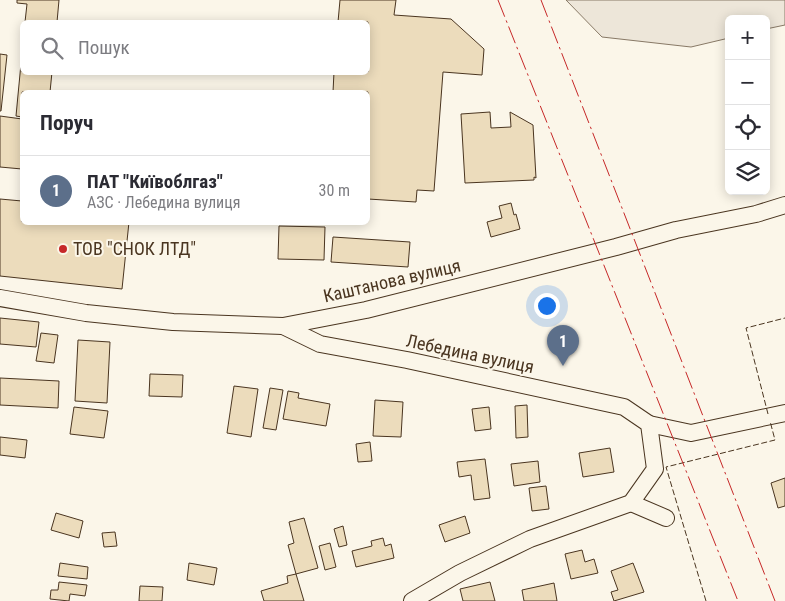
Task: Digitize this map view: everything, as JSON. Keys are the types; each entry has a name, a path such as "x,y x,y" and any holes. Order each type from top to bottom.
{"street":[{"name":"Каштанова вулиця","path":"0,298 86,314 173,322 283,326 366,310 676,230 756,214 785,205"},
{"name":"Лебедина вулиця","path":"283,326 320,344 407,360 624,407 649,424"},
{"path":"415,600 460,573 530,539 631,503 656,469 649,424 691,433 785,413"},
{"path":"631,503 666,518"}],"shaded area":[{"path":"566,0 785,0 785,25 770,28 770,15 725,15 725,39 691,47 602,37"}],"building":[{"path":"17,0 59,0 57,20 25,20 27,4 17,3"},
{"path":"340,0 396,0 394,15 451,19 484,49 482,75 443,72 434,191 417,190 416,202 370,199 370,90 333,90 334,75 370,75 370,20 338,20"},
{"path":"0,54 7,55 1,111 0,111"},
{"path":"20,74 52,75 50,90 20,90 20,117 16,116"},
{"path":"490,112 491,128 511,127 510,112 533,125 536,178 534,177 534,180 465,183 461,114"},
{"path":"0,116 20,119 20,169 0,167"},
{"name":"ТОВ \"СНОК ЛТД\"","path":"0,199 20,201 20,225 129,225 122,289 0,276"},
{"path":"511,203 520,229 491,237 487,222 502,218 499,206"},
{"path":"279,226 325,227 324,260 278,259"},
{"path":"333,237 410,242 408,267 331,262"},
{"path":"0,318 39,322 36,347 0,344"},
{"path":"41,333 58,335 54,363 36,361"},
{"path":"78,340 110,342 107,403 75,401"},
{"path":"150,374 183,375 182,397 149,396"},
{"path":"0,378 59,381 58,408 0,405"},
{"path":"234,386 258,389 251,437 227,433"},
{"path":"270,388 283,390 276,430 263,428"},
{"path":"288,391 299,393 298,398 330,404 326,426 283,419"},
{"path":"375,400 403,402 401,437 373,436"},
{"path":"527,405 528,437 516,438 515,406"},
{"path":"74,407 108,411 104,438 70,434"},
{"path":"489,407 491,429 475,431 472,409"},
{"path":"0,437 27,440 25,458 0,455"},
{"path":"370,442 372,461 358,462 356,444"},
{"path":"610,448 614,472 583,477 579,453"},
{"path":"485,459 490,498 474,500 471,475 459,477 457,462"},
{"path":"538,461 540,482 514,486 511,464"},
{"path":"785,478 785,506 778,508 771,483"},
{"path":"546,486 549,509 532,511 529,488"},
{"path":"56,513 83,521 79,538 51,530"},
{"path":"465,516 470,533 445,542 439,525"},
{"path":"304,518 318,568 296,574 288,545 294,543 289,522"},
{"path":"343,526 347,545 339,547 334,529"},
{"path":"115,532 117,546 104,547 102,533"},
{"path":"383,538 385,546 391,544 394,558 356,567 352,551 372,546 371,541"},
{"path":"330,543 336,567 325,570 319,546"},
{"path":"582,550 585,562 594,559 598,573 571,579 565,554"},
{"path":"60,563 88,567 87,579 58,576"},
{"path":"189,563 217,568 214,585 187,580"},
{"path":"633,563 644,592 614,601 611,592 618,590 611,571"},
{"path":"296,574 304,601 264,601 261,591 288,583 287,576"},
{"path":"59,582 87,585 85,596 70,594 69,601 50,599 51,590 58,590"},
{"path":"490,582 495,601 463,601 460,589"},
{"path":"554,583 557,601 524,601 522,590"},
{"path":"140,586 163,587 162,601 139,601"}],"fence":[{"path":"768,414 746,328 785,318"},
{"path":"706,601 666,467 775,440 770,421"}],"power":[{"path":"498,0 738,601"},
{"path":"541,0 775,601"}],"place":[{"name":"ТОВ \"СНОК ЛТД\"","path":"63,249"},
{"name":"ПАТ \"Київоблгаз\"","path":"563,366"}]}
